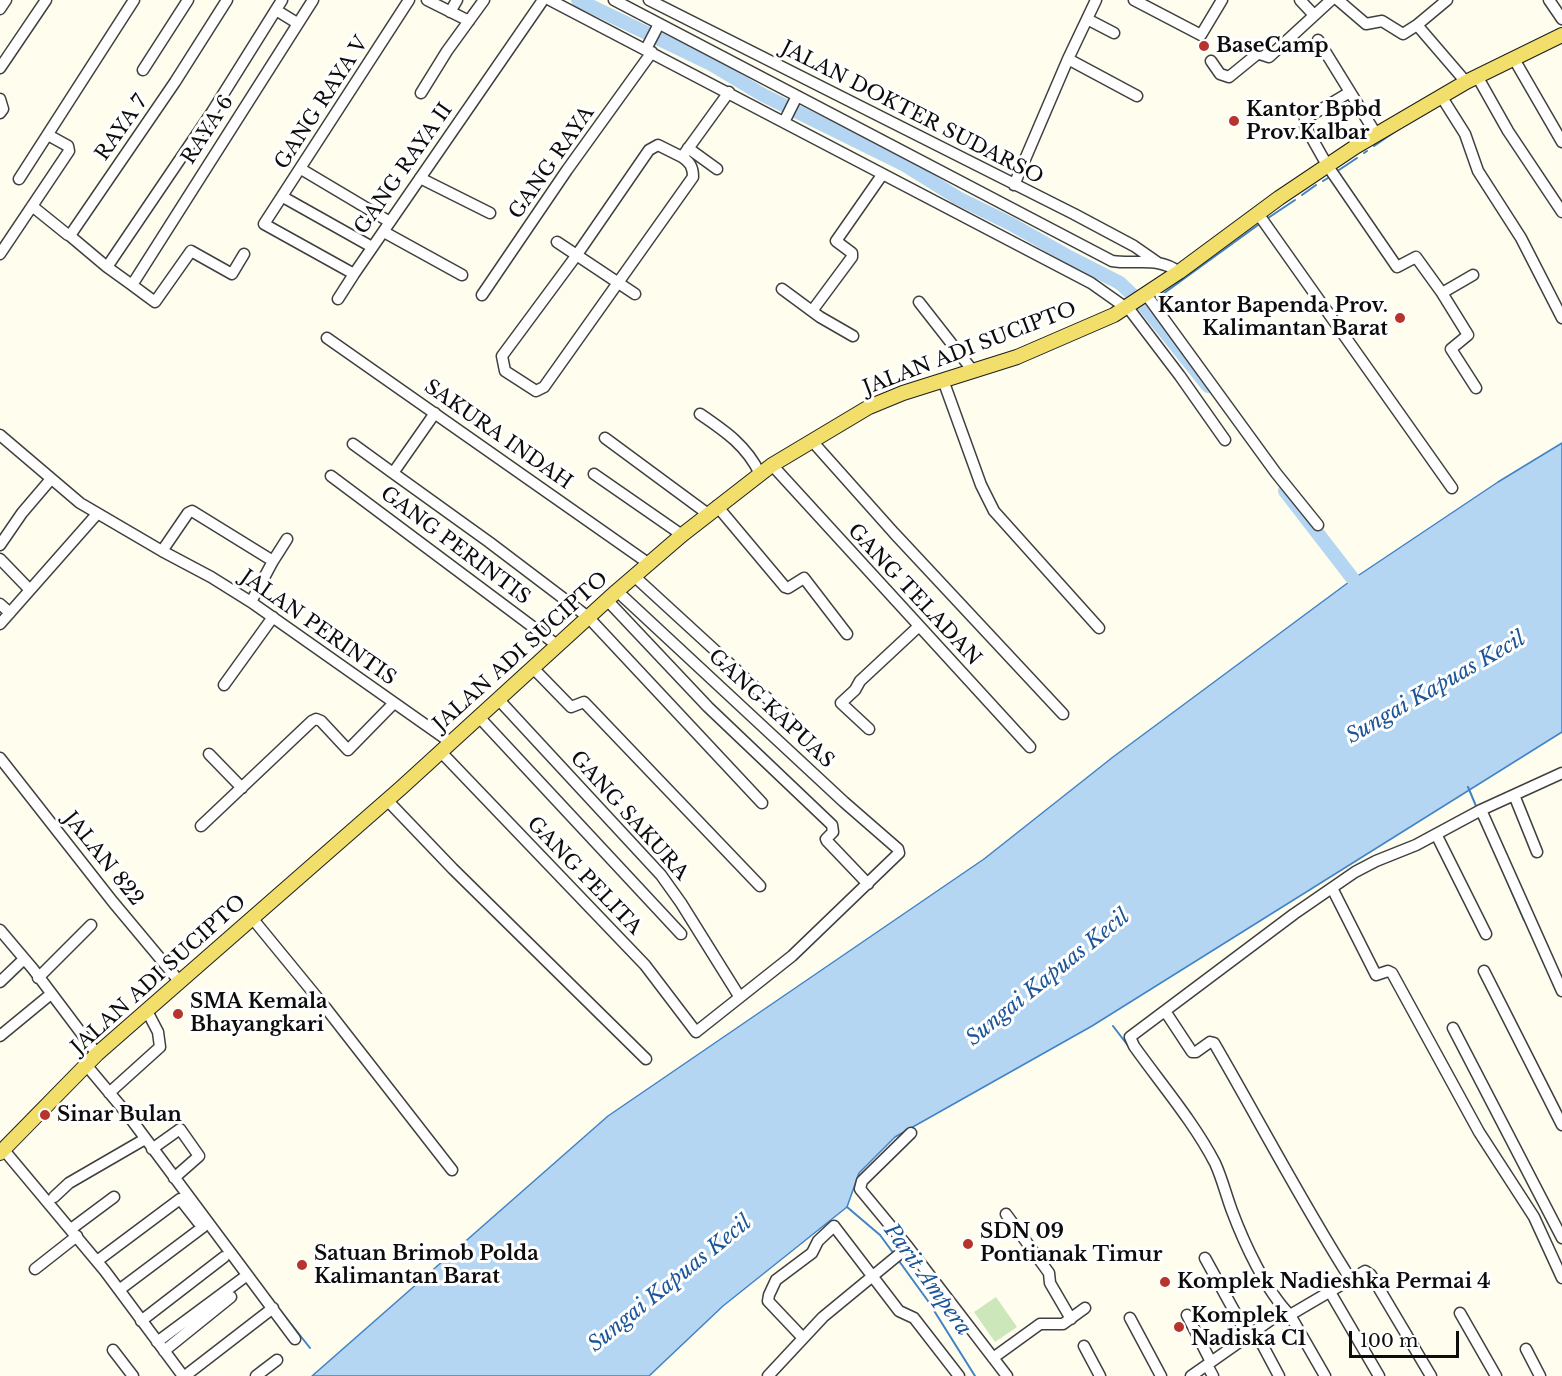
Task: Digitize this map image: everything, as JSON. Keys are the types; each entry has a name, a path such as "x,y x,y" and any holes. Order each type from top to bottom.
{"main road":[{"name":"JALAN ADI SUCIPTO","path":"2,1151 97,1054 387,800 612,595 682,534 772,465 869,406 1017,357 1132,302 1179,272 1279,198 1376,134 1472,79 1562,34"}],"street":[{"path":"0,9 6,0"},
{"path":"0,68 46,0"},
{"path":"19,179 134,0"},
{"path":"143,70 188,0"},
{"name":"RAYA 7","path":"69,235 145,127 227,0"},
{"name":"RAYA 6","path":"107,267 212,112 282,0"},
{"name":"RAYA 6","path":"133,282 312,0"},
{"name":"GANG RAYA V","path":"354,274 264,224 409,0"},
{"path":"427,0 469,21"},
{"path":"450,12 457,0"},
{"path":"421,93 484,0"},
{"name":"GANG RAYA II","path":"338,299 543,0"},
{"path":"550,0 649,47 882,175 1091,284 1106,296 1132,302 1196,365 1275,473 1318,525"},
{"path":"615,0 655,24 687,38 1113,261 1157,262 1167,264 1179,272"},
{"path":"1014,185 1096,0"},
{"path":"1134,0 1201,35 1221,0"},
{"path":"1300,0 1314,15"},
{"path":"1211,61 1220,74 1228,77 1256,55 1269,57 1332,0"},
{"path":"1338,0 1366,24 1382,21 1403,34 1417,25 1439,2"},
{"path":"1549,0 1562,19"},
{"name":"GANG RAYA","path":"482,295 649,47 655,24 656,2"},
{"name":"JALAN DOKTER SUDARSO","path":"656,2 1134,246 1157,262"},
{"path":"276,10 297,23"},
{"path":"1087,19 1114,33"},
{"path":"687,38 696,24"},
{"path":"1417,25 1472,79 1562,212"},
{"path":"1318,40 1376,134"},
{"path":"1068,59 1137,96"},
{"path":"1514,59 1562,142"},
{"path":"685,152 729,92"},
{"path":"1350,92 1303,122 1327,165 1397,267 1416,257 1442,293 1468,335 1451,349 1476,388"},
{"path":"784,122 797,96"},
{"path":"1441,96 1465,134 1478,171 1521,238 1562,318"},
{"path":"0,99 3,109 0,113"},
{"path":"0,255 69,151 68,146 48,135"},
{"path":"685,152 693,168 693,177 544,387 536,391 505,371 502,356 649,150 658,145 685,152 717,169"},
{"path":"301,169 390,222"},
{"path":"812,311 852,257 852,253 836,241 882,175"},
{"path":"420,178 490,213"},
{"path":"283,197 372,247"},
{"path":"32,206 107,267 133,282 155,302 191,251 232,274 244,254"},
{"path":"1259,215 1452,489"},
{"path":"384,232 462,275"},
{"path":"557,242 635,294"},
{"path":"1442,293 1473,275"},
{"path":"783,289 812,311 853,336"},
{"path":"920,302 973,371"},
{"path":"1132,302 1183,374 1225,440"},
{"name":"SAKURA INDAH","path":"327,338 648,563"},
{"path":"1183,374 1196,365"},
{"path":"944,380 981,485 994,511 1014,536 1099,628"},
{"path":"393,473 435,413"},
{"path":"700,414 742,445 760,474"},
{"name":"JALAN PERINTIS","path":"0,435 80,503 251,602 394,703 445,746"},
{"path":"605,438 712,510 785,587 788,588 804,578 847,634"},
{"path":"813,441 902,542 1063,714"},
{"path":"353,444 588,617 762,803"},
{"name":"GANG TELADAN","path":"772,465 1030,747"},
{"path":"594,474 682,534"},
{"name":"GANG PERINTIS","path":"331,476 557,645"},
{"path":"0,545 22,513 51,479"},
{"path":"162,551 188,513 192,511 273,561"},
{"path":"0,624 97,514"},
{"path":"251,602 287,539"},
{"path":"0,559 30,590"},
{"path":"634,576 791,720"},
{"path":"612,595 708,707 832,825 833,832 826,838 827,842 868,884 792,956 739,996"},
{"name":"GANG KAPUAS","path":"612,595 898,849 899,854 868,884"},
{"path":"0,604 10,613"},
{"path":"224,685 273,617"},
{"path":"869,729 841,703 855,690 860,681 918,627"},
{"path":"533,668 571,707 584,702 760,886"},
{"name":"GANG SAKURA","path":"499,700 648,859 681,903 739,996"},
{"path":"201,826 312,721 316,719 321,721 348,750 394,703"},
{"path":"478,716 681,934"},
{"name":"GANG PELITA","path":"445,746 640,960 696,1032 739,996"},
{"path":"209,754 242,788"},
{"name":"JALAN 822","path":"0,760 179,981"},
{"path":"1325,1376 1247,1246 1209,1152 1130,1040 1132,1035 1332,888 1367,866 1416,845 1481,810 1562,773"},
{"path":"1514,795 1537,852"},
{"path":"387,800 453,869 646,1059"},
{"path":"1481,810 1562,991"},
{"path":"1436,834 1486,934"},
{"path":"1332,888 1376,975 1388,971 1392,973 1479,1132 1533,1217 1562,1278"},
{"path":"252,918 326,1007 452,1170"},
{"path":"38,978 91,925"},
{"path":"0,930 97,1054"},
{"path":"0,982 24,959"},
{"path":"1484,971 1562,1125"},
{"path":"0,1036 51,994"},
{"path":"109,1093 160,1047 156,1026 147,1011"},
{"path":"1165,1011 1192,1052 1196,1052 1210,1042 1214,1043 1296,1190 1351,1280"},
{"path":"1453,1028 1562,1238"},
{"path":"87,1066 145,1139 295,1339"},
{"path":"152,1149 183,1125 199,1156 174,1178"},
{"path":"911,1133 862,1181 860,1186 904,1250 1007,1376"},
{"path":"54,1197 69,1183 145,1139"},
{"path":"2,1151 74,1232 184,1376 273,1308"},
{"path":"35,1269 114,1197"},
{"path":"97,1261 180,1199 200,1224 119,1290"},
{"path":"1006,1214 1049,1273 1050,1283 1071,1319"},
{"path":"803,1338 768,1301 769,1295 776,1280 812,1253 818,1241 834,1226 899,1311 910,1315 921,1326 959,1376"},
{"path":"772,1374 803,1338 840,1302 904,1250"},
{"path":"141,1321 224,1257"},
{"path":"1205,1258 1279,1376"},
{"path":"1191,1376 1251,1333 1365,1271 1371,1275 1431,1376"},
{"path":"160,1346 246,1276"},
{"path":"1330,1292 1379,1376"},
{"path":"160,1346 231,1297"},
{"path":"993,1358 1040,1324 1058,1325 1071,1319 1085,1308"},
{"path":"1460,1313 1496,1376"},
{"path":"1187,1315 1213,1376"},
{"path":"1130,1318 1161,1376"},
{"path":"1084,1346 1100,1376"},
{"path":"1526,1349 1540,1376"},
{"path":"113,1350 133,1376"},
{"path":"256,1376 277,1360"}],"green space":[{"path":"996,1297 1017,1327 995,1342 974,1312"}],"water":[{"name":"Sungai Kapuas Kecil","path":"1562,443 1562,732 1092,1026 895,1137 859,1173 847,1207 723,1306 649,1376 312,1376 608,1116 984,859 1113,757 1353,579 1498,482"}],"waterway":[{"path":"578,0 711,64 763,95 905,165 958,198 1120,283 1145,307 1208,386"},
{"path":"1374,146 1396,131"},
{"path":"1339,170 1357,158"},
{"path":"1323,181 1328,178"},
{"path":"1302,195 1316,185"},
{"path":"1268,218 1295,200"},
{"path":"1156,299 1258,225"},
{"path":"1285,491 1353,579"},
{"path":"1468,787 1476,806"},
{"path":"1507,881 1524,920"},
{"path":"1113,1026 1129,1047"},
{"name":"Parit Ampera","path":"847,1207 880,1235 894,1254"},
{"name":"Parit Ampera","path":"899,1261 928,1301 975,1376"},
{"path":"280,1310 310,1348"}],"place":[{"name":"BaseCamp","path":"1204,46"},
{"name":"Kantor Bpbd Prov.Kalbar","path":"1234,121"},
{"name":"Kantor Bapenda Prov. Kalimantan Barat","path":"1400,318"},
{"name":"SMA Kemala Bhayangkari","path":"178,1014"},
{"name":"Sinar Bulan","path":"45,1115"},
{"name":"SDN 09 Pontianak Timur","path":"968,1244"},
{"name":"Satuan Brimob Polda Kalimantan Barat","path":"302,1265"},
{"name":"Komplek Nadieshka Permai 4","path":"1165,1282"},
{"name":"Komplek Nadiska C1","path":"1179,1327"}]}
